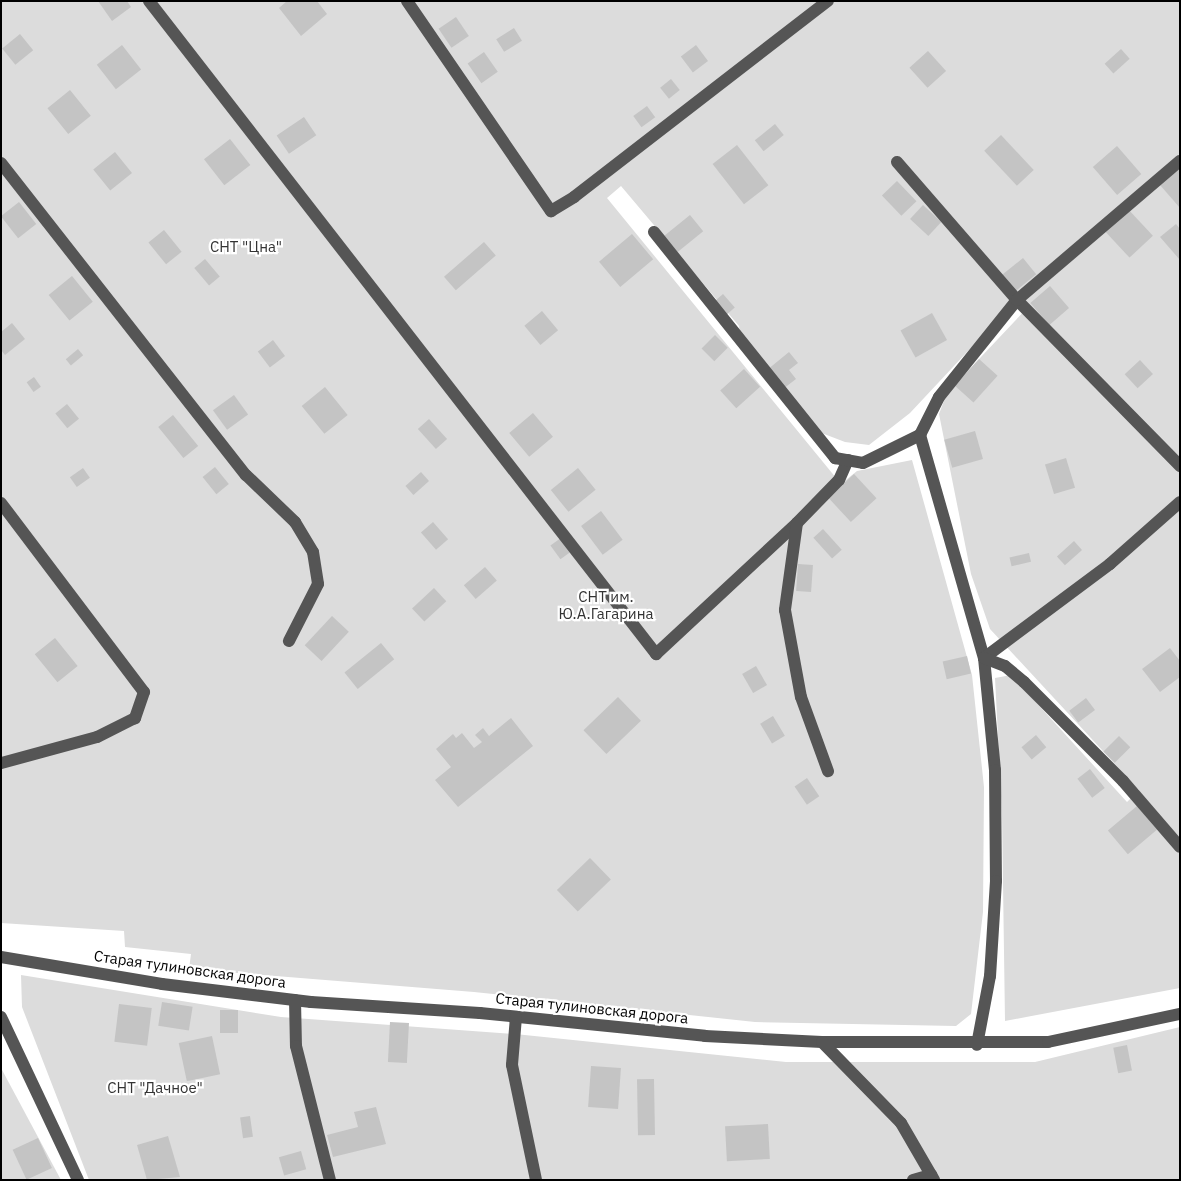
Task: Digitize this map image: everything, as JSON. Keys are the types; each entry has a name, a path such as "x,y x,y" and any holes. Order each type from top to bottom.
{"street":[{"path":"149,1 656,654 797,523 839,480 848,460"},
{"path":"407,1 551,211 574,197 828,1"},
{"path":"654,232 835,458 862,463 920,436 939,397 1017,300 1180,161"},
{"path":"897,162 1017,300 1180,466"},
{"path":"1,163 246,476 295,522 313,552 318,584 290,641"},
{"path":"920,436 984,658 995,770 997,839 990,976 976,1045"},
{"path":"984,658 1110,564 1180,502"},
{"path":"1,503 144,692 135,718 96,738 1,763"},
{"path":"797,523 785,610 801,697 828,771"},
{"path":"984,658 1006,666 1024,682 1123,781 1180,847"},
{"name":"Старая тулиновская дорога","path":"1,957 162,984 295,1000 516,1017 705,1036 822,1042 976,1045 1048,1042 1180,1014"},
{"path":"295,1000 296,1046 330,1180"},
{"path":"1,1017 78,1180"},
{"path":"516,1017 512,1065 536,1180"},
{"path":"822,1042 901,1123 932,1177 913,1180"}],"green space":[{"path":"1,1 1180,1 1180,988 1005,1021 1002,815 995,678 1011,675 1127,802 1139,790 990,629 971,574 939,414 947,393 1029,306 1010,306 910,413 869,445 845,442 819,432 740,333 739,326 621,186 607,198 841,484 857,471 912,460 972,675 984,787 983,912 971,1014 956,1026 755,1022 474,992 189,969 191,954 125,947 124,931 1,923"},
{"name":"СНТ \"Дачное\"","path":"21,975 281,1017 515,1034 786,1062 1035,1062 1180,1027 1180,1180 89,1180 22,1007"},
{"path":"1,1068 61,1180 1,1180"}],"building":[{"path":"98,1 127,1 131,7 112,21"},
{"path":"287,1 317,1 327,14 301,36 279,8"},
{"path":"456,17 469,36 451,48 439,29"},
{"path":"514,28 522,41 504,52 496,39"},
{"path":"20,34 33,50 15,65 2,48"},
{"path":"122,45 141,69 116,89 97,65"},
{"path":"696,45 708,61 693,72 681,56"},
{"path":"1121,49 1130,59 1113,73 1105,64"},
{"path":"928,51 946,71 927,88 909,68"},
{"path":"484,52 498,72 481,83 468,63"},
{"path":"671,79 680,90 669,99 660,88"},
{"path":"70,90 91,116 68,134 47,108"},
{"path":"647,106 655,117 641,127 633,116"},
{"path":"304,117 316,135 289,154 277,135"},
{"path":"775,124 784,135 764,151 755,140"},
{"path":"1001,135 1034,170 1017,186 984,151"},
{"path":"230,139 250,165 224,185 204,159"},
{"path":"737,145 768,185 744,204 713,164"},
{"path":"1117,146 1141,174 1117,195 1093,167"},
{"path":"115,152 132,173 110,191 93,170"},
{"path":"1178,169 1180,170 1180,208 1160,185"},
{"path":"897,181 916,201 901,216 882,196"},
{"path":"19,202 36,224 18,238 1,216"},
{"path":"923,205 941,222 928,236 910,219"},
{"path":"1127,208 1153,236 1130,258 1104,230"},
{"path":"690,215 703,231 678,252 664,236"},
{"path":"1176,224 1180,229 1180,260 1160,237"},
{"path":"164,230 182,252 166,264 148,243"},
{"path":"632,234 653,259 620,287 599,262"},
{"path":"484,242 496,256 456,290 444,277"},
{"path":"1023,258 1036,274 1014,292 1001,276"},
{"path":"205,259 220,277 209,286 194,268"},
{"path":"72,276 93,302 69,321 49,295"},
{"path":"1050,286 1069,308 1049,325 1030,303"},
{"path":"723,294 735,308 727,315 715,301"},
{"path":"542,311 558,330 540,345 524,326"},
{"path":"932,313 947,340 916,358 901,330"},
{"path":"12,323 25,339 5,355 1,350 1,332"},
{"path":"715,335 728,348 714,361 702,348"},
{"path":"273,340 285,356 270,367 258,351"},
{"path":"78,349 83,355 71,365 66,359"},
{"path":"789,352 798,363 789,370 796,379 783,389 767,370"},
{"path":"979,359 998,376 973,402 955,386"},
{"path":"1140,360 1153,374 1138,388 1125,374"},
{"path":"744,369 760,387 736,408 720,390"},
{"path":"34,377 41,387 34,392 27,382"},
{"path":"325,387 348,415 324,434 302,406"},
{"path":"234,395 248,414 227,430 213,410"},
{"path":"67,404 79,419 67,428 55,413"},
{"path":"533,413 553,437 529,457 509,433"},
{"path":"173,415 198,446 183,458 158,427"},
{"path":"429,419 447,439 436,449 418,429"},
{"path":"975,431 983,459 952,468 944,440"},
{"path":"1066,458 1075,488 1054,494 1045,464"},
{"path":"215,467 229,484 216,494 203,477"},
{"path":"83,468 90,478 77,487 70,477"},
{"path":"578,468 596,490 568,512 551,490"},
{"path":"421,472 429,481 413,495 405,486"},
{"path":"854,474 877,498 851,522 828,498"},
{"path":"601,511 623,540 603,555 581,526"},
{"path":"433,522 448,539 436,550 421,532"},
{"path":"823,529 842,550 832,559 813,538"},
{"path":"565,535 575,549 560,559 550,546"},
{"path":"1074,541 1082,550 1065,565 1057,556"},
{"path":"1029,553 1031,562 1012,566 1010,557"},
{"path":"798,564 813,565 811,592 796,591"},
{"path":"485,567 497,581 476,599 464,585"},
{"path":"434,588 446,601 424,622 412,608"},
{"path":"332,616 349,632 322,661 305,645"},
{"path":"55,638 78,666 57,682 35,654"},
{"path":"381,643 394,659 358,689 344,673"},
{"path":"1170,648 1180,661 1180,677 1160,692 1142,669"},
{"path":"967,656 971,674 947,679 943,662"},
{"path":"756,666 767,685 753,693 742,674"},
{"path":"618,697 641,721 606,754 583,730"},
{"path":"1086,698 1095,710 1078,723 1069,711"},
{"path":"773,716 785,736 772,743 760,724"},
{"path":"511,718 533,746 458,807 435,780 451,767 436,749 453,734 456,738 462,733 474,748 482,742 475,735 483,728 489,736"},
{"path":"1036,735 1046,747 1032,759 1021,747"},
{"path":"1119,736 1130,747 1115,763 1103,752"},
{"path":"1090,769 1105,788 1092,798 1077,779"},
{"path":"807,778 819,796 807,805 795,786"},
{"path":"1137,806 1157,830 1128,854 1108,830"},
{"path":"590,858 611,880 578,912 557,890"},
{"path":"162,1002 193,1007 189,1031 158,1026"},
{"path":"119,1004 152,1008 147,1046 114,1042"},
{"path":"220,1010 238,1010 238,1033 220,1033"},
{"path":"390,1022 409,1023 407,1063 388,1062"},
{"path":"212,1036 220,1074 187,1081 179,1043"},
{"path":"1127,1045 1132,1071 1118,1073 1113,1048"},
{"path":"591,1066 621,1068 618,1109 588,1107"},
{"path":"637,1079 654,1079 655,1135 638,1135"},
{"path":"376,1107 386,1144 333,1157 327,1135 358,1127 354,1112"},
{"path":"250,1116 253,1137 243,1138 240,1117"},
{"path":"768,1124 770,1159 727,1161 725,1126"},
{"path":"168,1136 180,1177 147,1180 137,1145"},
{"path":"38,1138 52,1168 27,1180 13,1150"},
{"path":"301,1151 306,1169 284,1176 279,1157"}],"park label":[{"name":"СНТ \"Цна\"","path":"246,247"},
{"name":"СНТ им. Ю.А.Гагарина","path":"606,604"}]}
